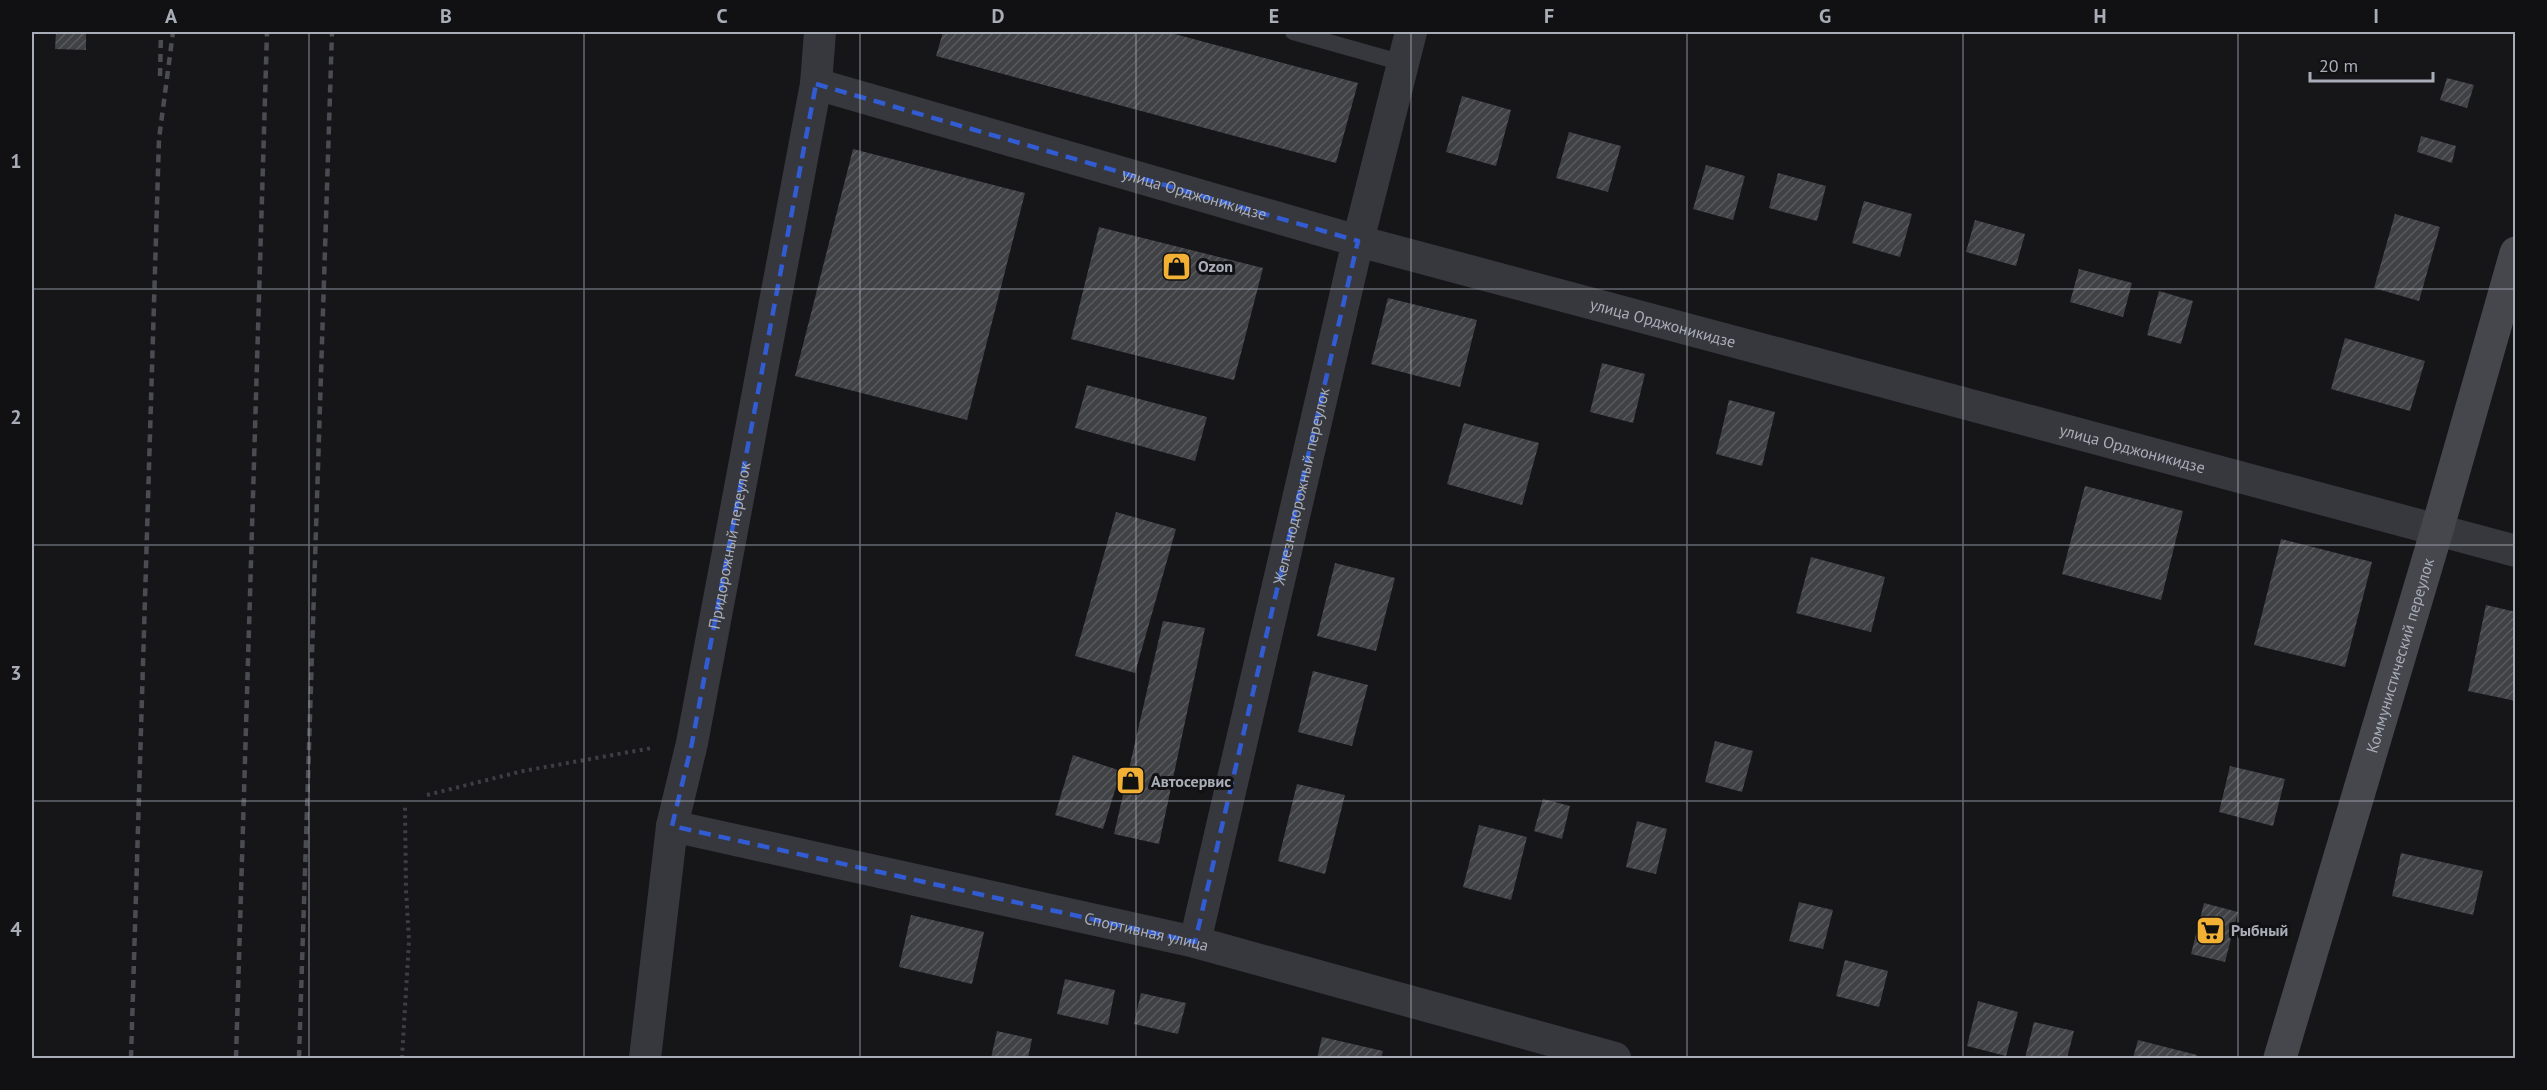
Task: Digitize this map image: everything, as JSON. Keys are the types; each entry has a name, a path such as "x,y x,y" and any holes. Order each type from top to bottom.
{"street":[{"name":"Придорожный переулок","path":"645,1059 672,826 692,742 816,84 820,32"},
{"name":"Железнодорожный переулок","path":"1195,942 1358,241 1411,32"},
{"name":"улица Орджоникидзе","path":"816,84 1358,241 2516,551"},
{"name":"Коммунистический переулок","path":"2280,1059 2437,530 2516,252"},
{"name":"Спортивная улица","path":"672,826 1195,942 1615,1059"}],"lane":[{"path":"1293,32 1403,63"}],"path":[{"path":"427,795 533,768 692,742"},
{"path":"402,1059 409,941 405,807"}],"highlighted area":[{"path":"816,84 1358,241 1195,942 672,826 692,743"}],"building":[{"path":"56,32 86,32 86,50 55,49"},
{"path":"943,32 1167,32 1358,83 1336,163 936,56"},
{"path":"2447,78 2474,85 2467,108 2440,100"},
{"path":"1462,96 1511,110 1496,166 1446,152"},
{"path":"1569,132 1621,146 1608,192 1556,178"},
{"path":"2421,136 2456,146 2452,163 2417,152"},
{"path":"853,149 1025,193 967,420 795,376"},
{"path":"1706,165 1745,176 1733,220 1693,209"},
{"path":"1778,173 1826,186 1817,221 1769,208"},
{"path":"1864,201 1912,214 1900,257 1852,243"},
{"path":"2395,214 2440,227 2419,301 2374,288"},
{"path":"1975,220 2025,234 2016,266 1966,252"},
{"path":"1099,227 1263,268 1234,380 1071,339"},
{"path":"2079,269 2132,283 2123,317 2070,302"},
{"path":"2159,291 2193,301 2181,344 2147,335"},
{"path":"1388,298 1477,320 1460,387 1371,364"},
{"path":"2345,338 2425,361 2410,411 2331,389"},
{"path":"1602,363 1645,374 1633,423 1590,412"},
{"path":"1087,385 1207,417 1195,461 1075,428"},
{"path":"1729,400 1775,412 1762,466 1716,454"},
{"path":"1464,423 1539,443 1522,505 1447,484"},
{"path":"2085,486 2183,511 2161,600 2062,574"},
{"path":"1116,512 1176,529 1135,673 1075,656"},
{"path":"2281,539 2372,562 2345,667 2254,645"},
{"path":"1811,557 1885,577 1871,632 1796,613"},
{"path":"1335,563 1395,578 1376,651 1317,636"},
{"path":"2486,605 2516,612 2516,701 2468,691"},
{"path":"1163,621 1205,628 1159,844 1114,834"},
{"path":"1313,671 1368,685 1352,746 1298,732"},
{"path":"1715,741 1753,751 1742,792 1705,782"},
{"path":"1073,755 1121,771 1103,829 1055,815"},
{"path":"2230,766 2285,779 2273,826 2219,812"},
{"path":"1297,784 1345,795 1325,874 1278,861"},
{"path":"1543,799 1570,806 1562,839 1534,831"},
{"path":"1637,821 1667,829 1656,874 1626,867"},
{"path":"1479,825 1527,837 1511,900 1463,887"},
{"path":"2401,853 2483,871 2473,915 2392,896"},
{"path":"1799,902 1833,910 1823,949 1789,941"},
{"path":"2204,903 2238,912 2225,962 2191,954"},
{"path":"911,915 984,932 972,984 899,967"},
{"path":"1845,960 1888,971 1879,1007 1836,996"},
{"path":"1065,979 1115,990 1108,1025 1057,1014"},
{"path":"1141,993 1186,1003 1178,1034 1134,1024"},
{"path":"1978,1001 2018,1012 2006,1056 1967,1046"},
{"path":"2034,1022 2074,1031 2067,1058 2025,1058"},
{"path":"997,1031 1032,1039 1028,1058 991,1058"},
{"path":"1322,1037 1383,1051 1381,1058 1317,1058"},
{"path":"2138,1040 2197,1055 2196,1058 2133,1058"}],"railway":[{"path":"160,76 161,32"},
{"path":"131,1058 159,139 173,32"},
{"path":"236,1058 267,32"},
{"path":"299,1058 332,32"}],"place":[{"name":"Ozon","path":"1177,266"},
{"name":"Автосервис","path":"1130,781"},
{"name":"Рыбный","path":"2210,930"}]}
